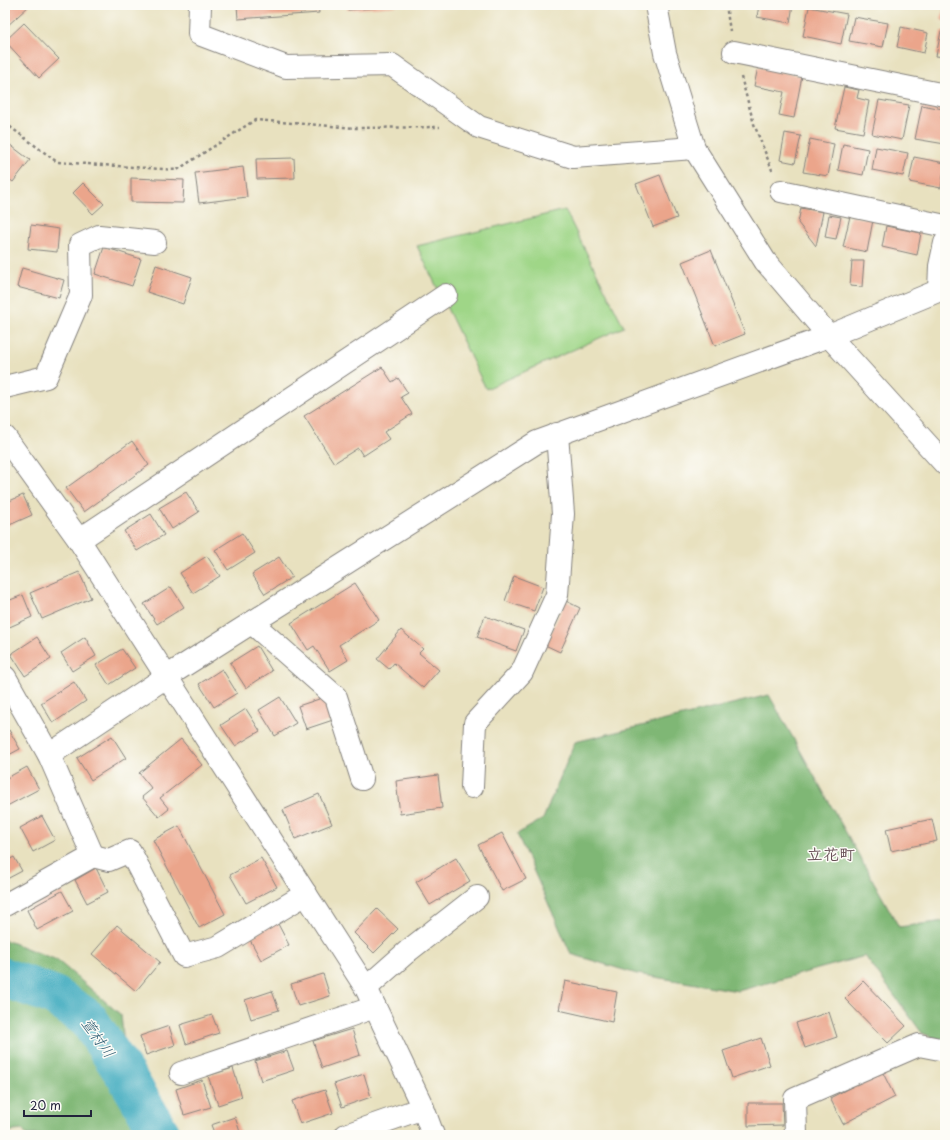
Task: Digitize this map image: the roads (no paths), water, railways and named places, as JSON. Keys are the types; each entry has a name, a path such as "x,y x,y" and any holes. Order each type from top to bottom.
{"street":[{"path":"200,5 199,34 286,67 392,65 479,127 573,157 694,148"},
{"path":"656,5 665,53 694,148 765,261 829,336 945,464"},
{"path":"734,52 945,95"},
{"path":"781,191 945,226"},
{"path":"5,387 46,377 81,295 80,244 99,236 155,242"},
{"path":"49,755 166,677 536,442 829,336 942,289 940,266 945,243"},
{"path":"79,540 446,295"},
{"path":"472,787 475,723 522,672 558,595 563,514 557,434"},
{"path":"5,436 79,540 366,988 424,1108 433,1135"},
{"path":"252,623 336,697 362,779"},
{"path":"5,677 49,755 93,856"},
{"path":"5,905 93,856 109,860 130,851 184,956 218,947 306,894"},
{"path":"366,988 408,951 477,897"},
{"path":"181,1072 375,1007"},
{"path":"796,1135 794,1098 918,1045 945,1050"},
{"path":"346,1135 424,1108"}],"waterway":[{"name":"萱村川","path":"5,978 53,995 88,1019 129,1081 161,1135"}],"district":[{"name":"立花町","path":"831,854"}]}
